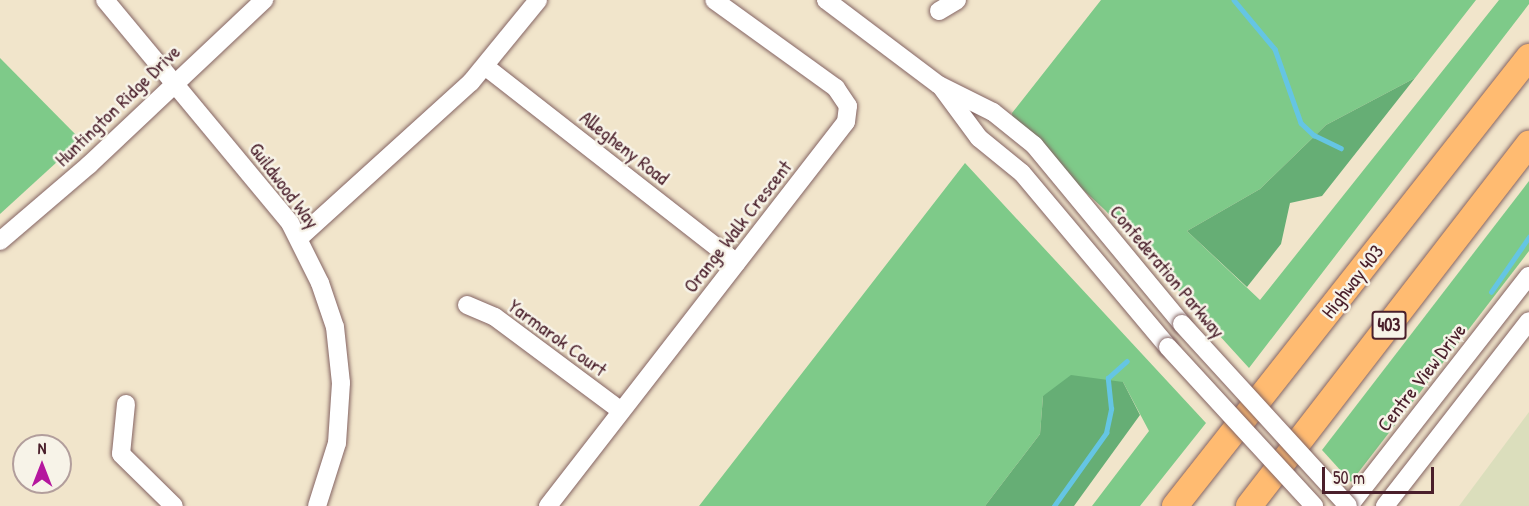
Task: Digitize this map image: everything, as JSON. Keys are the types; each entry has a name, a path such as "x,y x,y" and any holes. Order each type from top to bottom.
{"highway":[{"name":"Highway 403","path":"1175,506 1529,57"},
{"name":"403","path":"1249,506 1529,144"}],"street":[{"name":"Guildwood Way","path":"105,0 299,238 335,327 341,383 337,443 317,506"},
{"name":"Huntington Ridge Drive","path":"0,241 89,165 173,82 264,0"},
{"path":"299,238 486,67 538,0"},
{"name":"Orange Walk Crescent","path":"548,506 846,122 848,106 836,88 714,0"},
{"name":"Confederation Parkway","path":"826,0 939,85 993,112 1034,145 1182,324 1349,506"},
{"path":"939,11 957,0"},
{"name":"Allegheny Road","path":"486,67 737,263"},
{"name":"Confederation Parkway","path":"939,85 979,138 1022,173 1168,347 1314,506"},
{"name":"Centre View Drive","path":"1349,506 1529,276"},
{"name":"Yarmarok Court","path":"466,305 495,317 621,411"},
{"path":"1384,506 1529,321"},
{"path":"126,404 121,454 174,506"}],"shaded area":[{"path":"1529,412 1529,506 1459,506"}],"green space":[{"path":"1101,0 1476,0 1415,78 1326,125 1260,189 1187,231 1260,300 1499,0 1529,0 1529,4 1249,368 1105,210 1013,125 1012,113"},
{"path":"0,58 81,140 0,214"},
{"path":"1415,78 1322,196 1290,203 1281,244 1247,287 1187,231 1260,189 1326,125"},
{"path":"965,163 1206,423 1140,506 1092,506 1149,431 1123,382 1043,396 1040,434 985,506 699,506"},
{"path":"1529,181 1529,251 1351,482 1322,450"},
{"path":"1071,375 1123,382 1140,415 1074,506 985,506 1040,434 1043,396"}],"waterway":[{"path":"1234,0 1275,49 1301,123 1314,135 1341,148"},
{"path":"1491,292 1529,237"},
{"path":"1054,506 1106,433 1111,409 1108,378 1127,361"}]}
